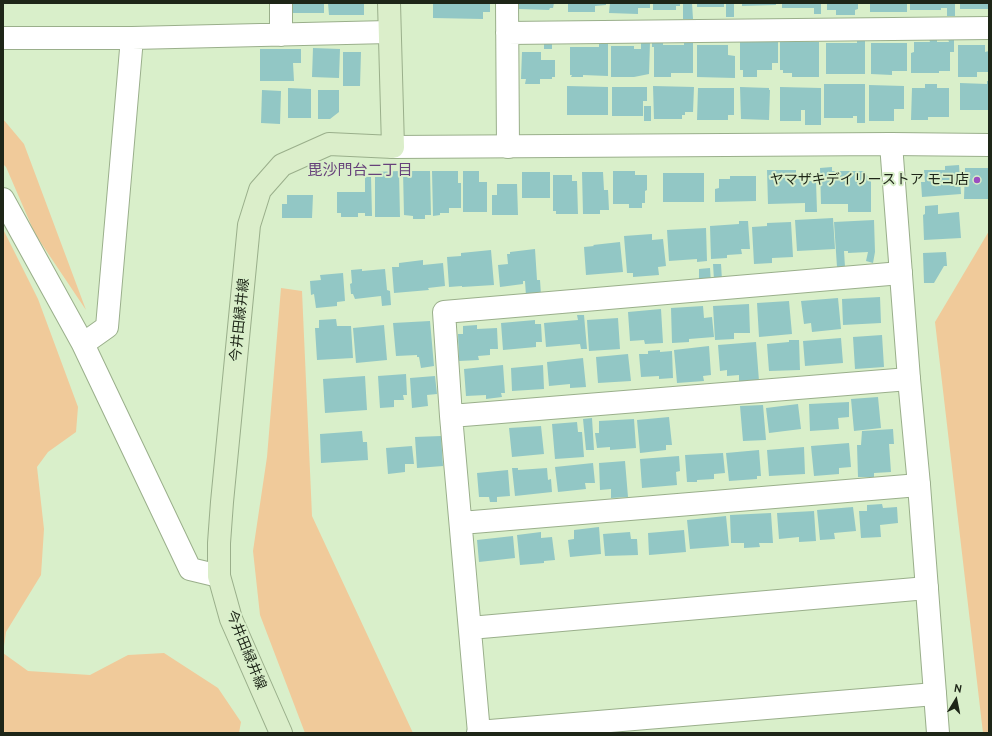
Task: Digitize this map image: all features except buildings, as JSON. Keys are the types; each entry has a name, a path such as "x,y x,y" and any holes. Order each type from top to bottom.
{"main road":[{"path":"389,3 393,147"},
{"name":"今井田緑井線","path":"281,733 231,619 219,576 219,543 222,502 249,224 260,190 282,165 329,144 393,147"}],"street":[{"path":"281,3 282,35"},
{"path":"507,3 508,147"},
{"path":"507,33 989,28"},
{"path":"3,38 132,38 389,32"},
{"path":"83,344 107,327 132,38"},
{"path":"393,147 891,144 989,145"},
{"path":"891,144 908,379 919,485 938,733"},
{"path":"3,199 83,344 190,568 219,576"},
{"path":"901,273 444,312 451,416 478,732 935,694"},
{"path":"451,416 908,379"},
{"path":"461,523 919,485"},
{"path":"470,628 927,588"}],"shaded area":[{"path":"3,119 24,144 86,310 35,234 6,167 3,164"},
{"path":"3,229 38,299 78,407 76,432 48,452 37,467 44,529 41,575 6,632 3,653"},
{"path":"989,231 989,733 983,733 935,322"},
{"path":"281,288 302,291 312,516 413,733 305,733 260,615 253,551 267,457"},
{"path":"3,653 28,671 90,675 128,655 164,653 218,688 241,722 239,733 3,733"}],"place":[{"name":"ヤマザキデイリーストア モコ店","path":"977,180"}],"district":[{"name":"毘沙門台二丁目","path":"360,171"}]}
